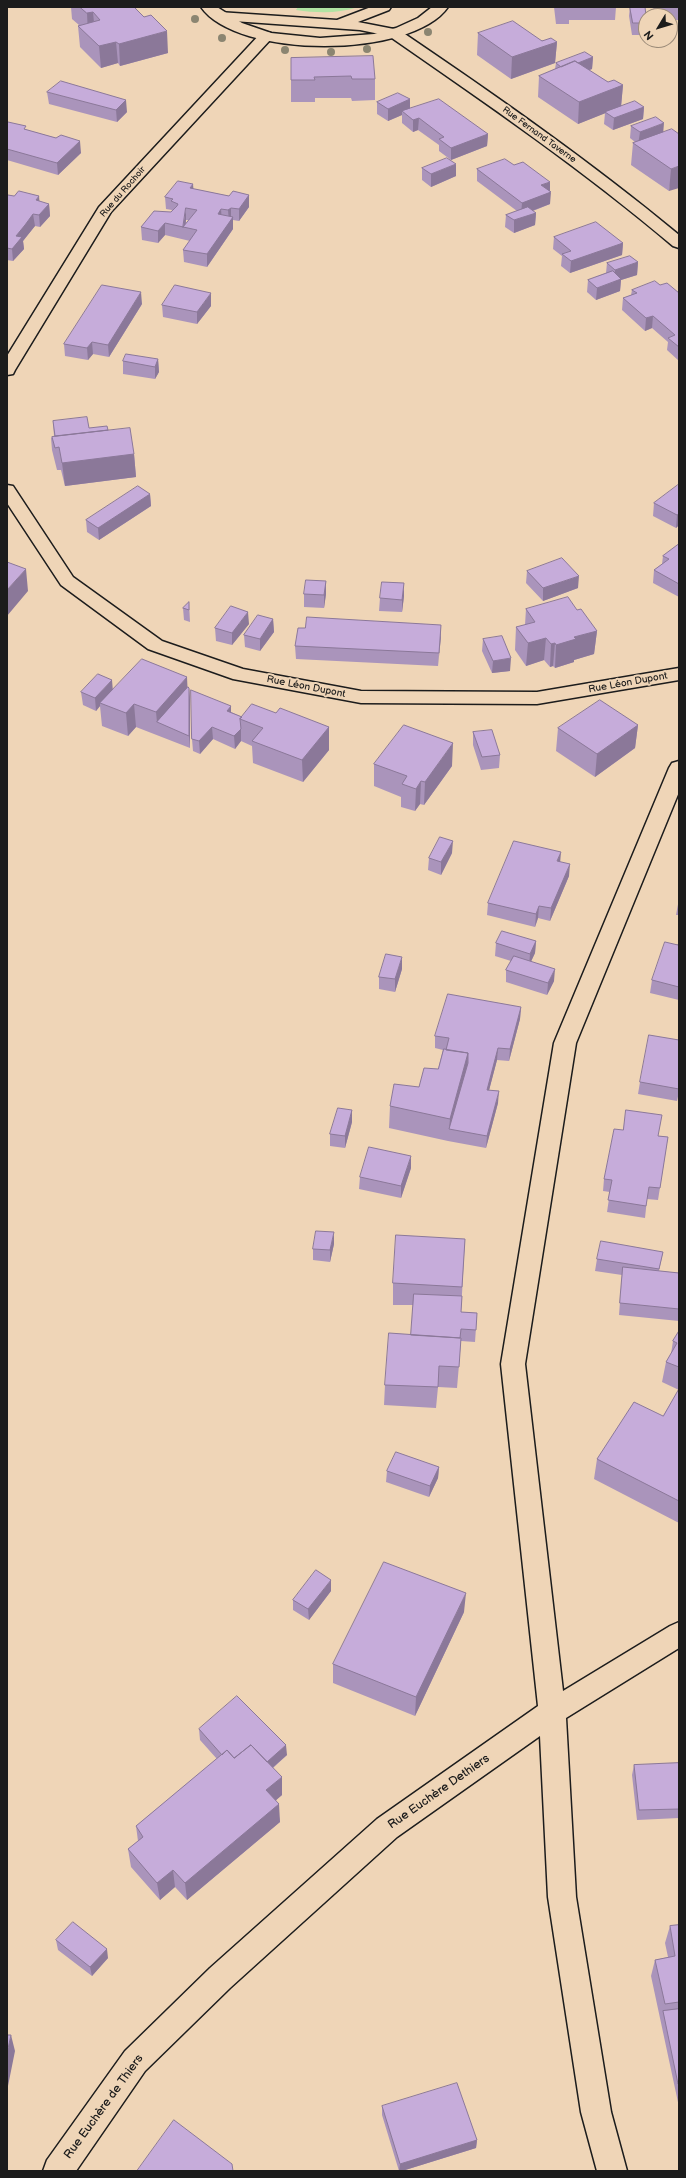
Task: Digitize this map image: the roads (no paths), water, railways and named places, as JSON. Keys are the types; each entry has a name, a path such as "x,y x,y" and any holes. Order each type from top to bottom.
{"street":[{"path":"261,7 281,21"},
{"path":"336,24 384,7"},
{"path":"213,11 248,30 266,36 308,42 331,43 375,38 394,33 421,22 441,7"},
{"path":"213,11 281,21 360,26 394,33"},
{"name":"Rue Fernand Taverne","path":"394,33 547,140 652,220 679,243"},
{"name":"Rue du Rochoir","path":"7,370 105,210 266,36"},
{"name":"Rue Léon Dupont","path":"7,490 66,581 155,645 240,675 361,697 538,698 679,674"},
{"path":"612,2171 596,2112 562,1897 552,1712 513,1364 565,1043 679,768"},
{"name":"Rue Euchère Dethiers","path":"220,1978 386,1828 552,1712 679,1634"},
{"name":"Rue Euchère de Thiers","path":"58,2171 135,2061 220,1978"}]}
